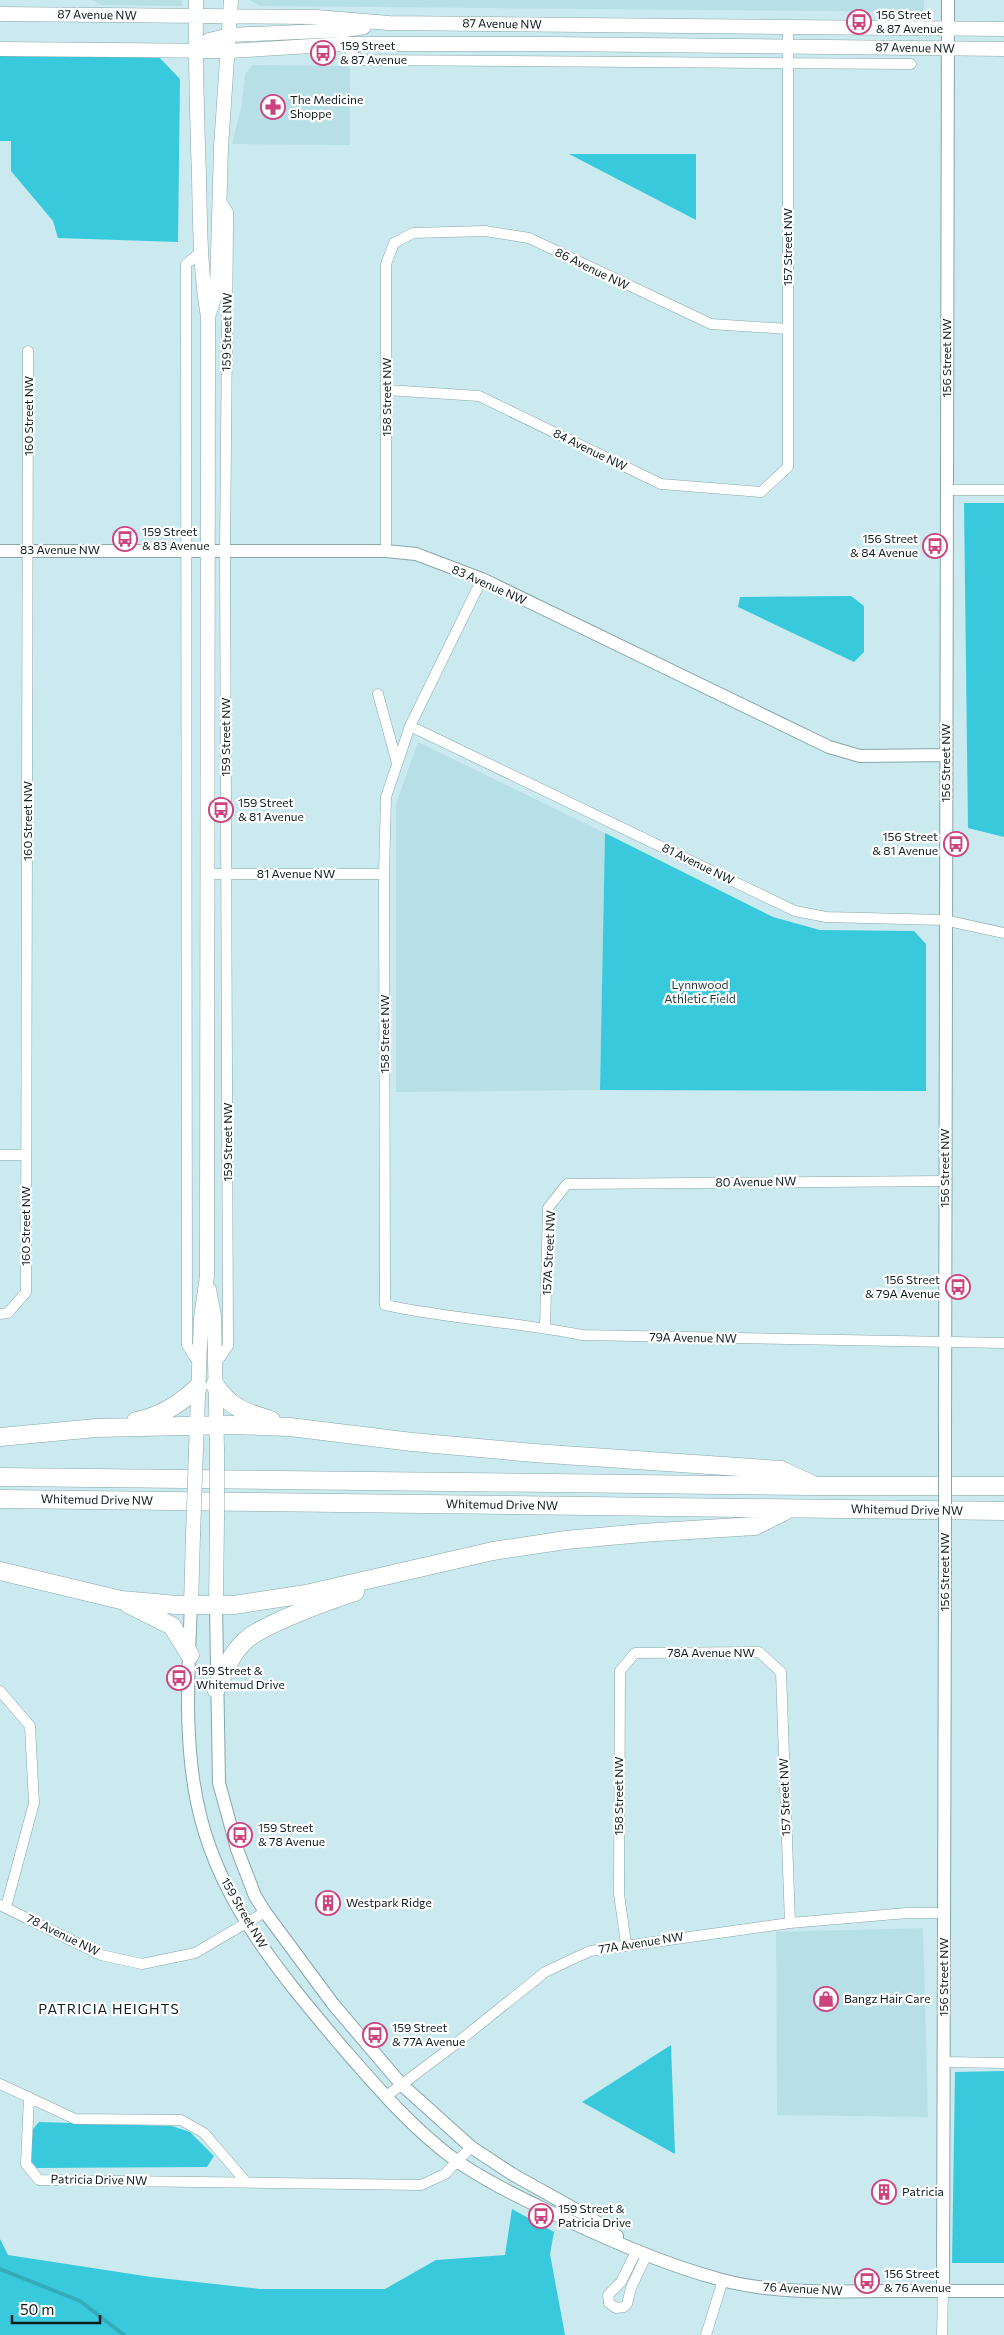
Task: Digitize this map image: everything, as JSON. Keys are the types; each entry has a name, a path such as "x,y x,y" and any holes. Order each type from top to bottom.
{"highway":[{"path":"215,1385 225,1399 235,1407 290,1427"},
{"path":"0,1437 96,1428 150,1419 187,1397 198,1387"},
{"path":"96,1428 217,1425 290,1427 496,1450 781,1470 816,1486"},
{"name":"Whitemud Drive NW","path":"0,1478 1004,1486"},
{"name":"Whitemud Drive NW","path":"0,1499 1004,1511"},
{"path":"0,1571 121,1600 191,1605 234,1605 306,1594 493,1551 566,1540 755,1526 790,1509"},
{"path":"216,1689 232,1655 247,1639 264,1629 340,1597 453,1560"},
{"path":"121,1600 172,1626 190,1655"}],"main road":[{"name":"159 Street NW","path":"191,1605 201,1318 207,1276 208,317 203,288 201,252 195,51 196,0"},
{"name":"159 Street NW","path":"208,317 217,289 221,147 229,52 231,0"},
{"name":"87 Avenue NW","path":"0,14 316,17 389,23 1004,29"},
{"path":"195,51 209,40 230,35 344,30 389,23"},
{"name":"87 Avenue NW","path":"0,49 229,52 346,44 1004,49"},
{"name":"159 Street NW","path":"207,1276 214,1316 217,1425 216,1605"}],"street":[{"name":"156 Street NW","path":"942,2335 946,1344 944,920 948,0"},
{"name":"157 Street NW","path":"788,28 788,467"},
{"name":"87 Avenue NW","path":"346,44 354,56 363,60 911,64"},
{"name":"159 Street NW","path":"215,1365 228,1346 228,874 225,550 228,212 219,198"},
{"name":"86 Avenue NW","path":"394,243 413,234 422,233 485,231 529,238 711,324 788,328"},
{"name":"158 Street NW","path":"386,551 386,264 394,243"},
{"path":"199,1364 187,1345 185,550 186,264 201,252"},
{"name":"160 Street NW","path":"0,1314 8,1314 26,1292 28,351"},
{"name":"84 Avenue NW","path":"387,390 478,396 660,484 761,492 788,467"},
{"path":"947,490 1004,490"},
{"name":"83 Avenue NW","path":"0,551 386,551 416,554 482,580 829,747 860,756 946,755"},
{"name":"158 Street NW","path":"385,1305 384,874 386,797 410,726 482,580"},
{"path":"378,694 397,764"},
{"name":"81 Avenue NW","path":"410,726 795,911 826,917 944,920 1004,933"},
{"name":"81 Avenue NW","path":"208,874 384,874"},
{"path":"0,1155 26,1155"},
{"name":"80 Avenue NW","path":"567,1184 944,1181"},
{"name":"157A Street NW","path":"545,1328 548,1208 567,1184"},
{"name":"79A Avenue NW","path":"385,1305 455,1317 545,1328 582,1336 946,1344 1004,1343"},
{"name":"159 Street NW","path":"191,1605 190,1747 201,1820 227,1890 286,1981 385,2097 418,2131 457,2161 516,2195 583,2228 642,2252 723,2280"},
{"name":"159 Street NW","path":"216,1605 219,1783 237,1850 255,1896 265,1912 333,2004 401,2084 471,2147 532,2186 589,2217 642,2252"},
{"name":"78A Avenue NW","path":"635,1653 759,1652 781,1672"},
{"name":"158 Street NW","path":"626,1944 619,1894 620,1671 635,1653"},
{"name":"157 Street NW","path":"781,1672 790,1922"},
{"path":"0,1691 30,1726 34,1803 3,1906"},
{"name":"78 Avenue NW","path":"3,1906 101,1955 142,1964 195,1953 265,1912"},
{"name":"77A Avenue NW","path":"385,2097 453,2046 545,1972 590,1951 626,1944 790,1922 907,1913 944,1913"},
{"path":"944,2062 1004,2063"},
{"path":"0,2084 75,2118 180,2120 204,2133 246,2182"},
{"name":"Patricia Drive NW","path":"29,2098 26,2164 39,2180 421,2185 445,2174 471,2147"},
{"path":"642,2252 628,2304 624,2307 616,2308 609,2303 608,2295 621,2282 642,2252"},
{"path":"706,2335 723,2280"},
{"name":"76 Avenue NW","path":"723,2280 790,2290 1004,2291"}],"shaded area":[{"path":"91,0 182,0 182,6 102,5"},
{"path":"249,0 924,0 924,12 261,6"},
{"path":"253,65 350,66 350,145 232,144 242,104 245,74"},
{"path":"418,742 605,833 600,1090 396,1092 396,804"},
{"path":"923,1928 928,2117 777,2115 776,1932"}],"green space":[{"path":"0,56 158,56 180,79 178,242 58,238 53,221 11,171 11,141 0,141"},
{"path":"569,154 696,154 696,220"},
{"path":"964,503 1004,503 1004,837 968,828"},
{"path":"851,596 864,606 864,652 854,662 738,607 740,597"},
{"name":"Lynnwood Athletic Field","path":"605,833 773,917 820,930 914,931 926,944 926,1091 600,1090"},
{"path":"671,2045 675,2154 582,2102"},
{"path":"1004,2071 1004,2263 952,2263 955,2072"},
{"path":"39,2122 172,2126 190,2132 214,2156 207,2167 37,2168 30,2160 33,2129"},
{"path":"512,2209 554,2232 550,2254 565,2335 0,2335 0,2239 8,2255 151,2277 260,2289 385,2289 436,2260 505,2255"}],"waterway":[{"path":"0,2269 80,2301 124,2335"}],"place":[{"name":"156 Street & 87 Avenue","path":"859,22"},
{"name":"159 Street & 87 Avenue","path":"323,53"},
{"name":"The Medicine Shoppe","path":"273,107"},
{"name":"159 Street & 83 Avenue","path":"125,539"},
{"name":"156 Street & 84 Avenue","path":"935,546"},
{"name":"159 Street & 81 Avenue","path":"221,810"},
{"name":"156 Street & 81 Avenue","path":"956,844"},
{"name":"156 Street & 79A Avenue","path":"958,1287"},
{"name":"159 Street & Whitemud Drive","path":"179,1678"},
{"name":"159 Street & 78 Avenue","path":"240,1835"},
{"name":"Westpark Ridge","path":"328,1903"},
{"name":"Bangz Hair Care","path":"826,1999"},
{"name":"159 Street & 77A Avenue","path":"375,2035"},
{"name":"Patricia","path":"884,2192"},
{"name":"159 Street & Patricia Drive","path":"541,2216"},
{"name":"156 Street & 76 Avenue","path":"867,2281"}],"district":[{"name":"PATRICIA HEIGHTS","path":"109,2009"}]}
